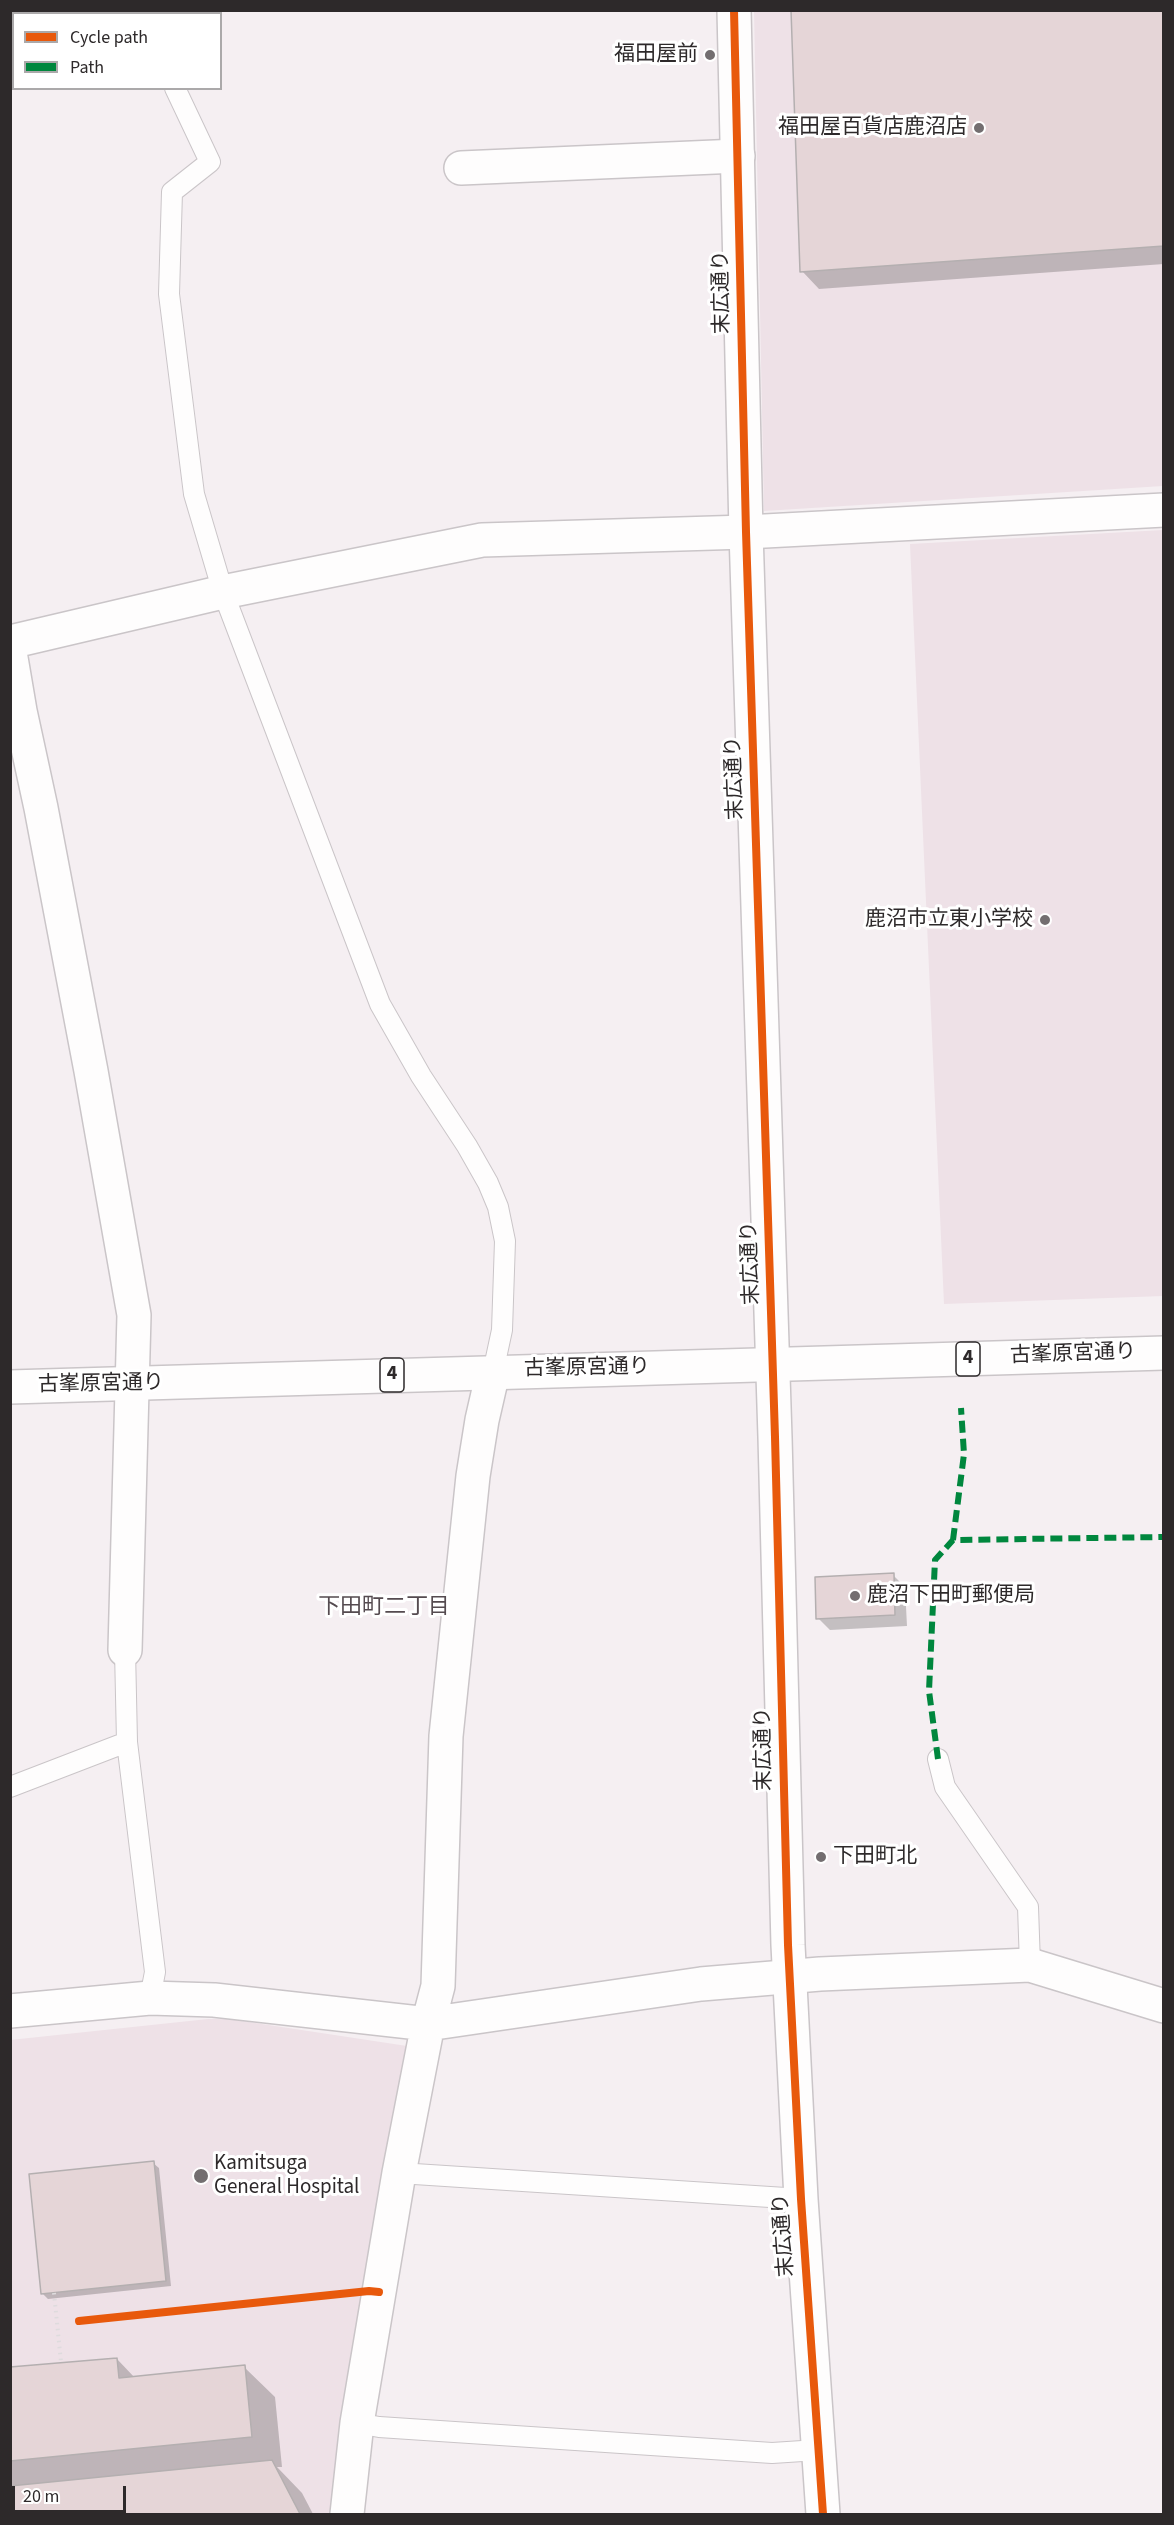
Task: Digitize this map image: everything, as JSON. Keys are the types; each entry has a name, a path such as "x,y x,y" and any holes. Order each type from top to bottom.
{"street":[{"name":"末広通り","path":"734,10 746,532 790,1978 801,2199 823,2514"},
{"path":"461,168 738,156"},
{"path":"10,642 223,592 482,540 746,532 1164,510"},
{"path":"10,652 91,1071 134,1315 125,1650"},
{"name":"古峯原宮通り","path":"10,1387 1164,1353"},
{"path":"347,2514 357,2423 399,2173 428,2024 438,1986 446,1736 473,1476 493,1372"},
{"path":"10,2011 150,1998 214,2000 428,2024 701,1984 820,1974 1030,1965 1164,2006"}],"lane":[{"path":"176,90 210,162 172,192 169,294 194,494 223,592 380,1004 421,1076 467,1146 488,1183 498,1207 505,1241 502,1330 493,1372"},
{"path":"125,1650 128,1742 155,1972 150,1998"},
{"path":"10,1787 128,1742"},
{"path":"938,1758 945,1787 1028,1907 1030,1965"},
{"path":"399,2173 801,2199"},
{"path":"357,2423 379,2427 772,2453 818,2450"}],"path":[{"path":"54,2293 61,2362"}],"shaded area":[{"path":"754,11 1163,11 1163,486 764,511"},
{"name":"鹿沼市立東小学校","path":"1163,530 1163,1296 944,1304 910,544"},
{"name":"Kamitsuga General Hospital","path":"208,2019 229,2019 407,2046 413,2061 336,2514 11,2514 10,2040"}],"building":[{"name":"福田屋百貨店鹿沼店","path":"791,10 1164,10 1164,246 800,272"},
{"name":"鹿沼下田町郵便局","path":"894,1573 895,1615 816,1619 815,1577"},
{"path":"154,2161 166,2281 41,2294 29,2174"},
{"path":"117,2358 119,2378 245,2365 252,2437 10,2461 10,2367"},
{"path":"272,2460 300,2514 10,2514 10,2486"}],"marked path":[{"path":"953,1540 964,1454 961,1408"},
{"path":"938,1759 929,1691 935,1560 953,1540 1164,1537"}],"cycle path":[{"path":"734,10 746,532 775,1437 788,1945 801,2199 823,2514"},
{"path":"79,2321 369,2291 379,2292"}],"place":[{"name":"福田屋前","path":"710,55"},
{"name":"福田屋百貨店鹿沼店","path":"979,128"},
{"name":"鹿沼市立東小学校","path":"1045,920"},
{"name":"鹿沼下田町郵便局","path":"855,1596"},
{"name":"下田町北","path":"821,1857"},
{"name":"Kamitsuga General Hospital","path":"201,2176"}],"district":[{"name":"下田町二丁目","path":"384,1608"}]}
